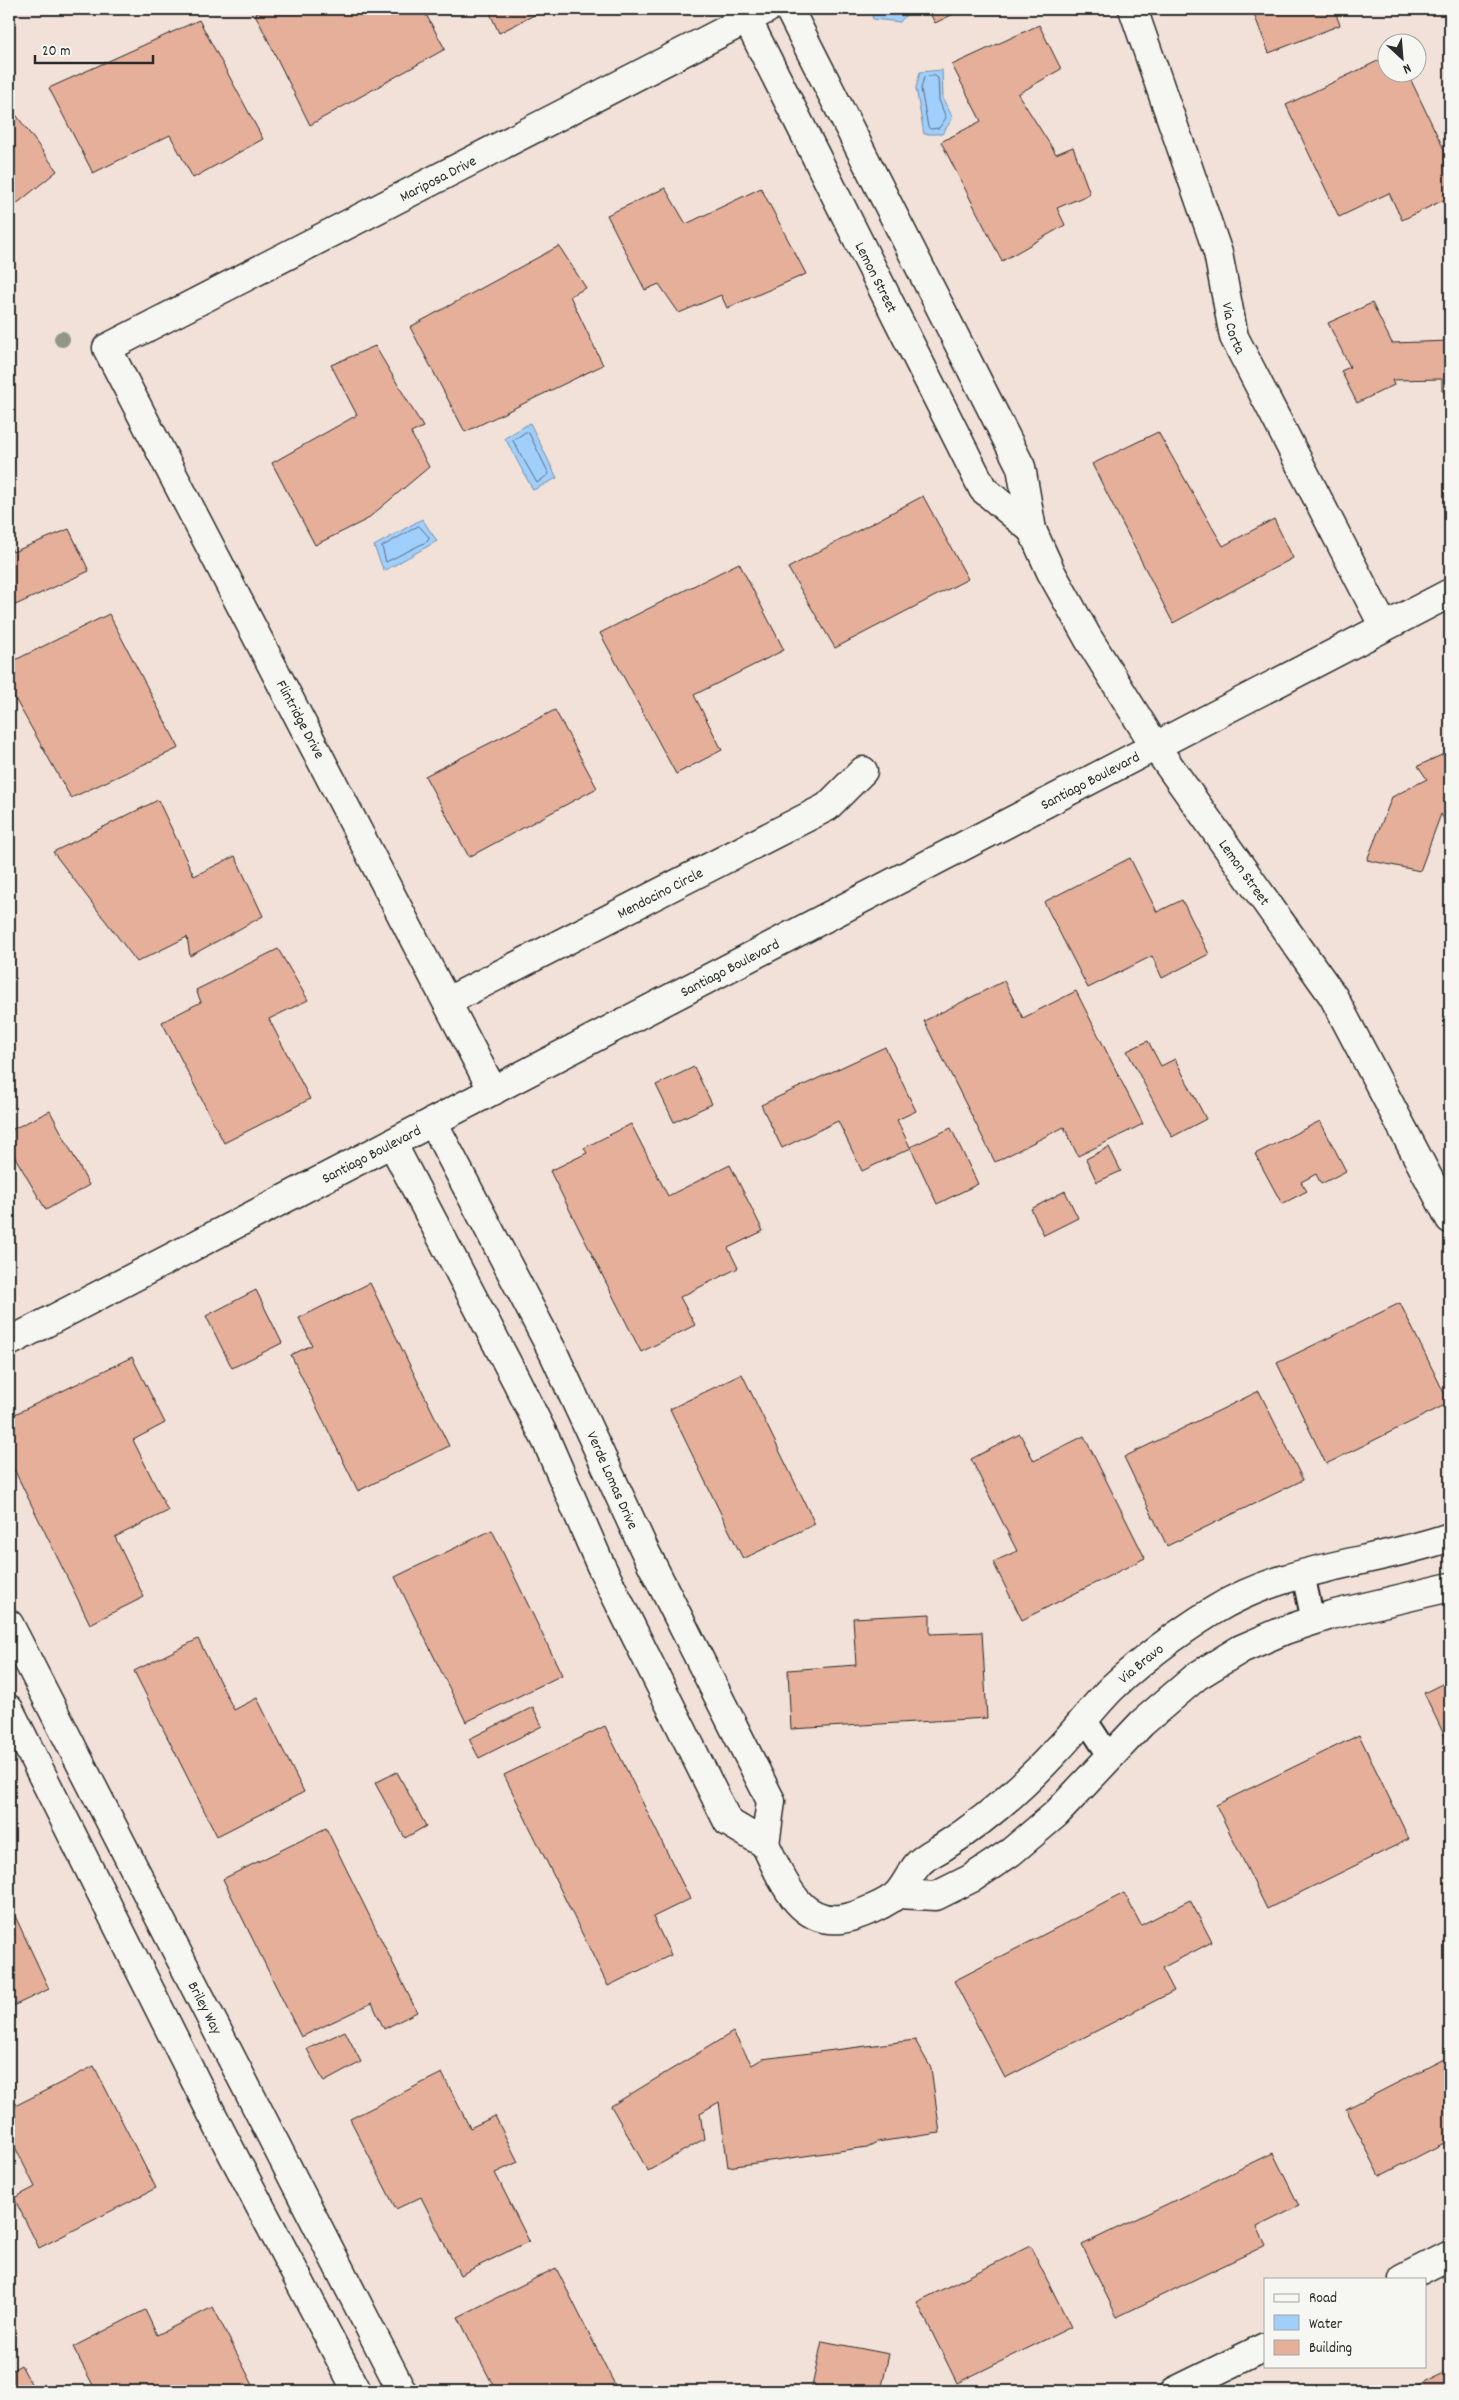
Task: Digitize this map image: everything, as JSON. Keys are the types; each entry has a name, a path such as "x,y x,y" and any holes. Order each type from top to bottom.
{"street":[{"name":"Lemon Street","path":"789,9 1021,467 1032,530 1051,572 1088,638 1155,746 1333,996 1450,1218"},
{"name":"Via Corta","path":"1132,9 1218,253 1234,337 1384,627"},
{"name":"Lemon Street","path":"752,12 983,489 1032,530"},
{"name":"Mariposa Drive","path":"107,348 752,12"},
{"name":"Flintridge Drive","path":"107,348 448,1001 493,1091"},
{"name":"Santiago Boulevard","path":"9,1342 1450,593"},
{"name":"Mendocino Circle","path":"448,1001 827,807 863,771"},
{"name":"Verde Lomas Drive","path":"433,1122 554,1354 644,1550 771,1801 765,1844"},
{"path":"392,1143 547,1442 600,1564 728,1822 765,1844"},
{"name":"Via Bravo","path":"765,1844 787,1888 802,1908 820,1917 840,1919 866,1912 898,1894 919,1862 986,1818 1022,1786 1113,1687 1157,1650 1215,1610 1263,1586 1450,1537"},
{"path":"898,1894 936,1896 972,1878 1011,1852 1056,1814 1142,1723 1197,1676 1241,1649 1313,1621 1450,1587"},
{"name":"Briley Way","path":"9,1624 402,2391"},
{"path":"9,1709 221,2132 357,2391"},
{"path":"149,1987 184,1968"},
{"path":"1404,2278 1450,2255"},
{"path":"1175,2391 1264,2346"}],"lane":[{"path":"1303,1574 1313,1621"},
{"path":"1085,1719 1110,1757"}],"water":[{"path":"870,9 911,9 900,22 873,19"},
{"path":"942,70 943,99 953,118 942,134 924,134 916,88 920,72"},
{"path":"530,423 557,478 533,490 505,438"},
{"path":"422,519 437,541 384,571 374,546"}],"building":[{"path":"267,9 423,9 445,49 310,125 255,14"},
{"path":"488,9 546,9 499,33"},
{"path":"928,9 964,9 935,23"},
{"path":"1252,9 1334,9 1340,25 1269,53"},
{"path":"199,20 263,139 193,178 170,135 93,173 49,88"},
{"path":"1039,25 1061,69 1018,94 1056,154 1073,147 1090,194 1057,208 1065,225 1002,261 941,142 981,121 952,65"},
{"path":"1376,62 1376,82 1412,82 1450,162 1450,197 1402,220 1389,193 1339,217 1286,105"},
{"path":"9,105 57,171 9,210"},
{"path":"665,188 686,224 761,188 806,274 727,308 721,295 679,313 659,284 645,290 607,215"},
{"path":"559,246 586,288 570,296 603,365 465,432 410,327"},
{"path":"1372,303 1392,343 1450,341 1450,391 1442,391 1442,379 1392,380 1394,385 1357,403 1341,371 1350,367 1328,323"},
{"path":"375,346 423,427 411,433 429,467 366,520 315,545 272,463 357,415 331,365"},
{"path":"1158,432 1223,546 1274,519 1293,558 1173,623 1092,464"},
{"path":"923,496 968,579 835,648 788,568"},
{"path":"69,529 89,571 9,608 9,544 13,552"},
{"path":"739,563 784,650 694,695 722,750 676,774 600,633"},
{"path":"109,614 179,748 71,798 9,688 9,663"},
{"path":"555,710 597,788 469,857 425,776"},
{"path":"1450,751 1450,830 1441,814 1420,871 1367,860 1392,797 1427,779 1418,766"},
{"path":"158,800 194,876 235,856 263,916 190,956 187,937 137,962 53,852"},
{"path":"1130,858 1157,912 1182,900 1209,954 1162,978 1152,956 1088,988 1044,902"},
{"path":"278,949 308,1000 269,1019 310,1099 224,1143 162,1022 201,1002 196,990"},
{"path":"1004,981 1023,1018 1076,991 1143,1124 1078,1156 1064,1127 995,1162 924,1021"},
{"path":"1148,1041 1161,1066 1175,1059 1206,1119 1172,1137 1127,1051"},
{"path":"885,1047 916,1111 897,1120 910,1147 951,1128 978,1184 937,1204 911,1148 862,1171 838,1121 782,1148 761,1105"},
{"path":"694,1067 712,1104 674,1122 656,1085"},
{"path":"50,1111 89,1185 46,1210 9,1147 9,1131"},
{"path":"1320,1121 1346,1171 1321,1184 1316,1174 1301,1182 1307,1191 1282,1204 1255,1154"},
{"path":"631,1124 668,1196 730,1165 763,1231 728,1248 738,1268 680,1297 695,1325 641,1352 550,1171 587,1153 584,1148"},
{"path":"1109,1147 1121,1171 1097,1182 1086,1159"},
{"path":"1065,1191 1078,1218 1044,1235 1031,1209"},
{"path":"370,1283 449,1446 358,1491 291,1355 312,1345 299,1318"},
{"path":"256,1290 282,1343 232,1368 206,1316"},
{"path":"1400,1303 1449,1403 1326,1464 1277,1363"},
{"path":"132,1357 165,1423 133,1440 168,1511 115,1537 144,1597 90,1624 9,1459 9,1417"},
{"path":"742,1374 815,1524 743,1559 670,1409"},
{"path":"1259,1391 1303,1480 1167,1546 1124,1457"},
{"path":"1020,1434 1034,1461 1084,1436 1145,1558 1022,1620 993,1562 1017,1551 971,1459"},
{"path":"492,1530 562,1675 466,1722 395,1577"},
{"path":"930,1614 930,1634 982,1632 987,1718 791,1729 788,1670 856,1665 853,1618"},
{"path":"198,1639 234,1710 257,1698 304,1792 217,1836 134,1671"},
{"path":"1450,1680 1450,1747 1424,1693"},
{"path":"533,1707 542,1726 479,1758 469,1739"},
{"path":"605,1726 690,1899 653,1917 671,1955 608,1986 504,1775"},
{"path":"1359,1735 1409,1839 1267,1909 1216,1805"},
{"path":"397,1772 426,1826 405,1838 375,1783"},
{"path":"326,1828 417,2012 384,2029 372,2003 301,2037 223,1879"},
{"path":"1124,1893 1141,1925 1190,1900 1212,1942 1162,1968 1174,1991 1005,2078 954,1981"},
{"path":"9,1903 49,1989 9,2008"},
{"path":"345,2031 361,2062 324,2082 307,2049"},
{"path":"733,2032 752,2065 762,2059 915,2040 931,2068 940,2133 877,2142 867,2147 728,2167 719,2102 700,2113 704,2139 648,2171 611,2106"},
{"path":"1450,2056 1450,2140 1380,2176 1346,2109"},
{"path":"94,2066 156,2188 39,2248 14,2198 35,2187 9,2135 9,2109"},
{"path":"442,2073 470,2128 495,2116 518,2162 495,2173 529,2241 460,2275 421,2197 396,2209 350,2119"},
{"path":"1273,2153 1299,2206 1257,2227 1266,2245 1117,2317 1082,2245"},
{"path":"1030,2246 1071,2327 957,2383 917,2302"},
{"path":"556,2268 618,2391 496,2391 458,2317"},
{"path":"213,2307 256,2391 96,2391 73,2347 145,2310 157,2335"},
{"path":"822,2341 889,2354 881,2391 811,2391"},
{"path":"21,2365 35,2391 9,2391 9,2372"},
{"path":"1450,2370 1450,2391 1407,2391"}]}
